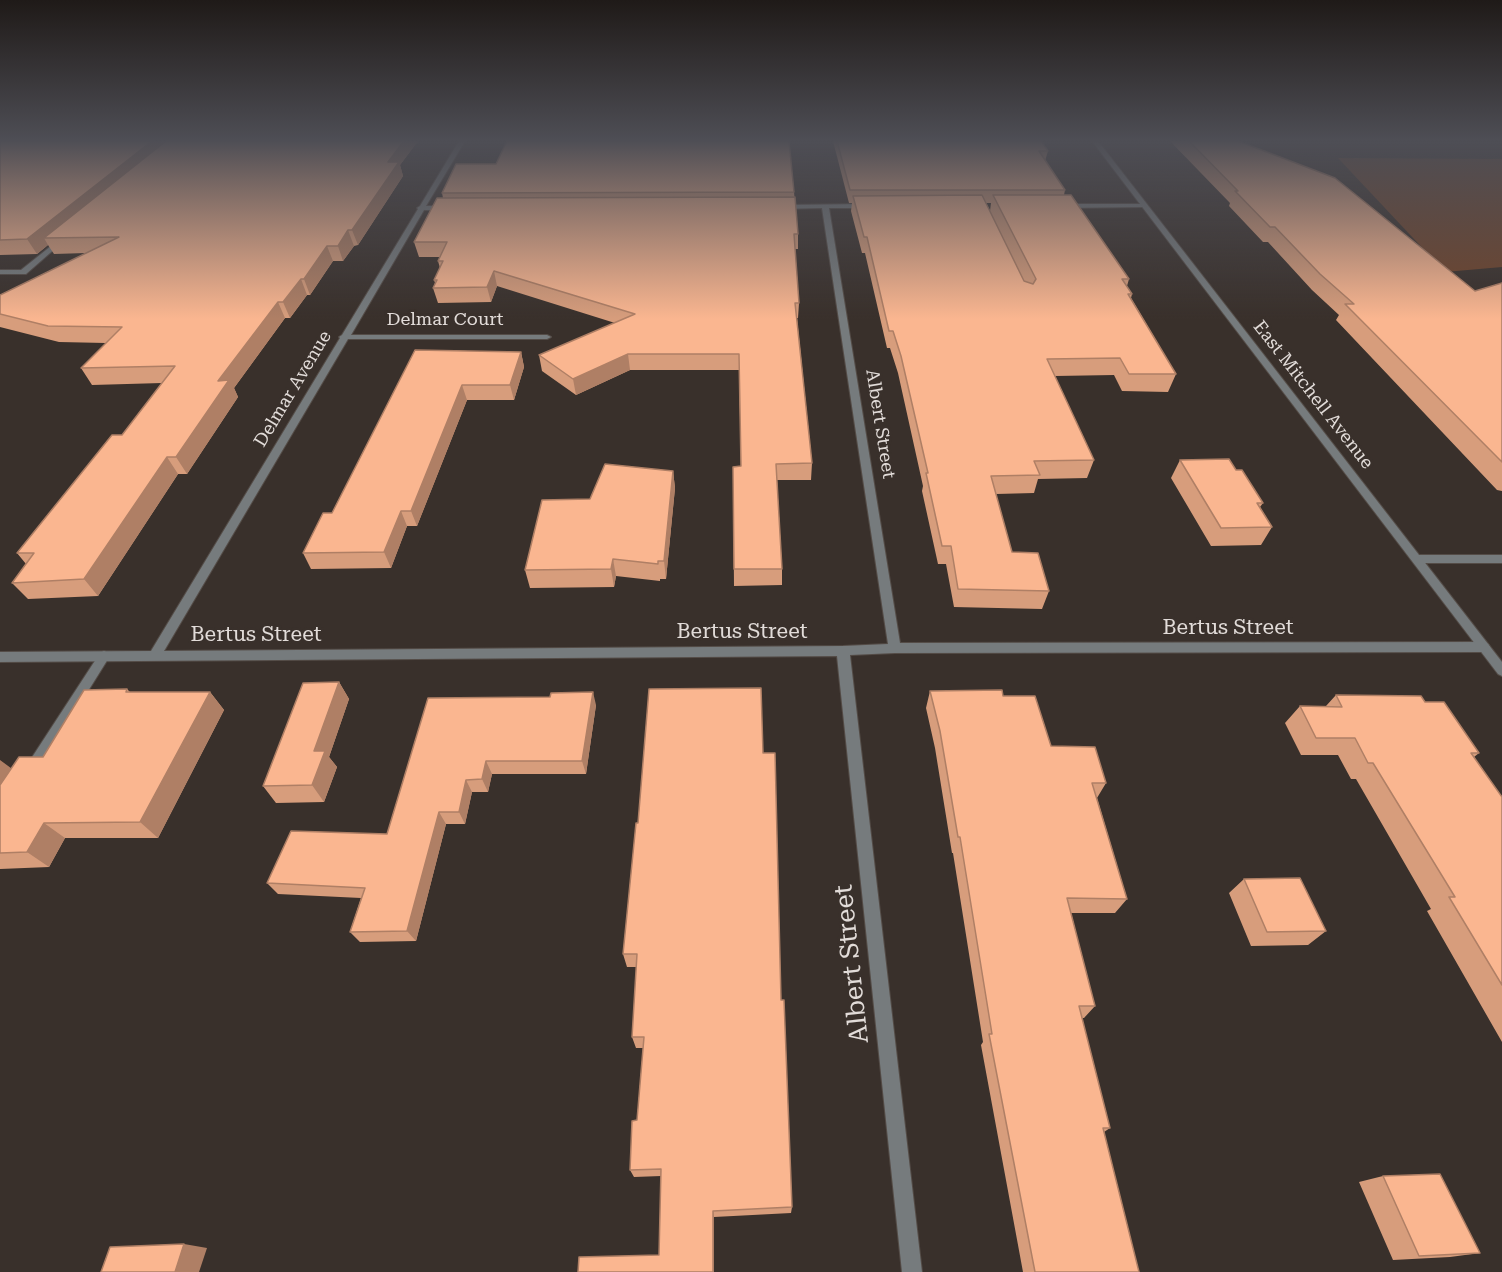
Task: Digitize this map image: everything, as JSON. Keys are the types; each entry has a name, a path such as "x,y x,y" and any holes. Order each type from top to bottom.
{"street":[{"name":"Delmar Avenue","path":"154,655 425,200"},
{"name":"East Mitchell Avenue","path":"1141,200 1502,671"},
{"name":"Albert Street","path":"825,206 895,648"},
{"path":"777,207 881,206"},
{"path":"1052,206 1145,206"},
{"path":"420,208 456,208"},
{"path":"0,272 23,272 67,236"},
{"name":"Delmar Court","path":"343,337 547,336"},
{"path":"1418,559 1502,559"},
{"name":"Bertus Street","path":"0,657 843,651 895,648 1484,647"},
{"name":"Albert Street","path":"843,651 912,1272"},
{"path":"24,781 104,656"}],"shaded area":[{"path":"1378,200 1502,200 1502,267 1445,272"}],"building":[{"path":"0,200 76,200 27,239 0,240"},
{"path":"91,200 372,200 338,246 327,246 304,279 301,279 283,302 278,302 218,381 229,380 176,457 167,457 84,579 12,583 34,553 17,553 112,435 122,435 175,366 81,368 122,327 48,326 0,314 0,295 119,237 44,238"},
{"path":"436,200 795,200 798,234 794,234 799,303 795,303 812,463 776,464 782,569 734,569 733,467 741,466 739,354 628,354 573,379 539,355 635,314 494,271 487,287 433,288 437,280 434,280 443,261 438,261 447,242 414,242"},
{"path":"854,200 985,200 1024,281 1033,284 1036,279 996,200 1075,200 1129,279 1122,279 1132,294 1128,294 1176,374 1129,374 1120,358 1047,359 1094,460 1034,461 1040,475 991,476 1012,552 1038,553 1049,591 958,589 951,546 942,546 901,356 893,331 889,331 867,237 864,237"},
{"path":"1244,200 1363,200 1475,291 1502,283 1502,462 1345,304 1354,304 1320,274 1275,227 1270,227"},
{"path":"415,350 521,352 510,385 462,385 411,511 401,511 384,552 303,553 323,513 332,513"},
{"path":"1229,459 1236,470 1242,470 1263,503 1257,503 1272,527 1221,528 1180,460"},
{"path":"605,464 673,471 664,561 658,561 658,564 613,559 611,569 525,570 542,500 590,499"},
{"path":"339,682 314,751 325,751 312,785 263,786 303,683"},
{"path":"761,688 763,753 775,753 781,1000 784,1000 792,1207 713,1211 713,1272 578,1272 579,1257 659,1255 661,1169 630,1170 632,1121 637,1120 644,1037 632,1037 637,954 623,954 636,823 638,823 649,689"},
{"path":"127,689 126,692 210,692 140,822 44,823 27,852 0,853 0,785 19,757 43,757 84,690"},
{"path":"1002,690 1003,696 1035,696 1051,746 1095,747 1106,783 1092,783 1127,899 1067,898 1095,1006 1079,1006 1110,1128 1103,1128 1139,1272 1035,1272 989,1034 992,1034 960,837 958,837 940,731 930,691"},
{"path":"593,692 582,761 486,761 482,779 466,780 459,812 439,812 407,931 350,932 365,888 267,883 291,831 387,834 428,698 550,697 551,693"},
{"path":"1336,695 1421,696 1425,702 1444,702 1479,753 1471,753 1502,797 1502,985 1449,897 1455,897 1373,763 1368,763 1355,738 1316,738 1300,706 1342,707"},
{"path":"1300,878 1326,931 1267,932 1244,879"},
{"path":"1440,1174 1480,1253 1419,1256 1383,1176"},
{"path":"184,1244 175,1272 101,1272 110,1247"}]}
